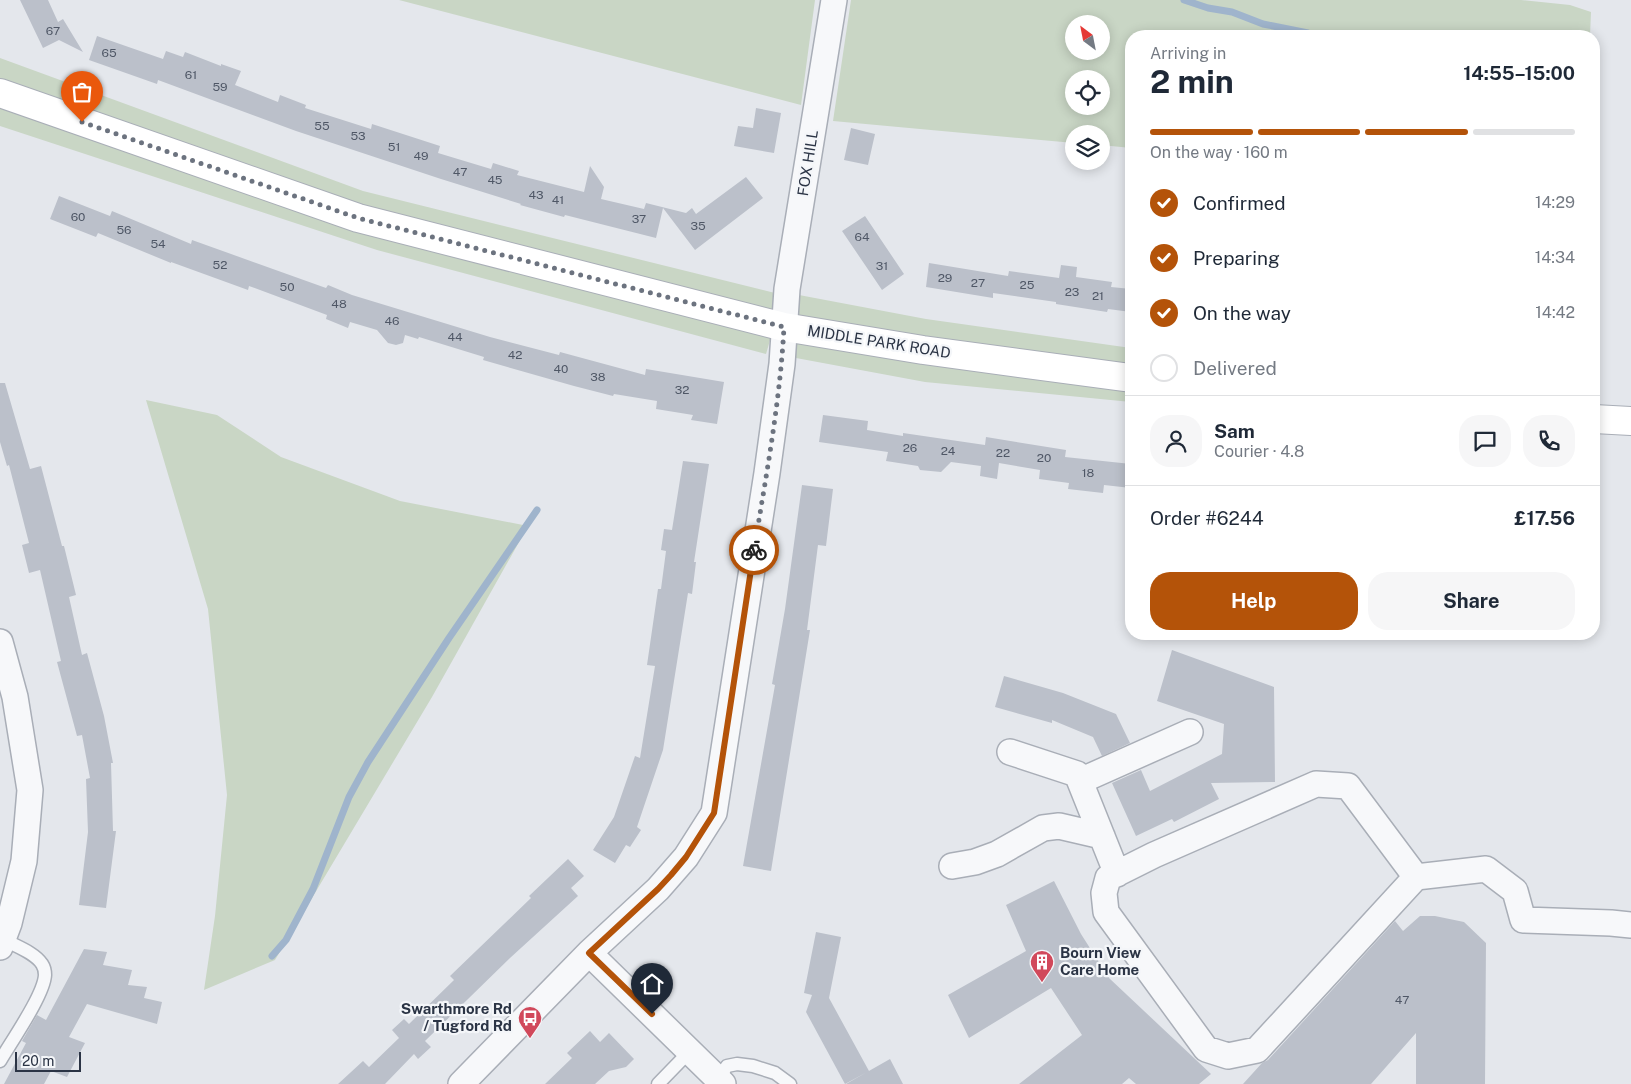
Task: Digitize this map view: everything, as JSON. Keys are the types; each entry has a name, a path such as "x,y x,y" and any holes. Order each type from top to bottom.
{"street":[{"name":"FOX HILL","path":"461,1084 589,953 658,889 686,857 714,813 767,473 782,364 787,289 834,0"},
{"name":"MIDDLE PARK ROAD","path":"0,93 358,218 784,327 923,350 1125,377"},
{"path":"1600,419 1631,421"},
{"path":"0,642 7,699 30,790 24,861 10,923 2,943"},
{"path":"1080,781 1190,732"},
{"path":"1010,752 1078,774 1117,874"},
{"path":"1416,877 1348,786 1316,784 1154,855 1108,878 1104,893 1106,912 1206,1049 1228,1056 1256,1050 1416,877 1486,869 1515,892 1524,920 1612,922 1631,925"},
{"path":"952,866 975,862 997,854 1044,828 1059,826 1102,836"},
{"path":"589,953 720,1082"}],"lane":[{"path":"0,1061 28,1015 45,975 44,967 38,958 2,943"},
{"path":"658,1084 690,1051"},
{"path":"720,1082 727,1066 736,1064 753,1066 775,1073 790,1084"}],"green space":[{"path":"399,0 815,0 801,105"},
{"path":"851,0 1521,0 1570,5 1591,12 1590,30 1125,30 1125,147 1110,146 1110,125 1065,125 1065,142 833,121"},
{"path":"0,58 363,191 775,293 772,310 369,212 0,84"},
{"path":"0,103 773,330 766,354 377,250 0,126"},
{"path":"799,295 926,319 1125,347 1125,369 796,323"},
{"path":"796,333 1125,384 1125,401 925,382 796,358"},
{"path":"146,400 217,415 281,457 400,501 528,526 432,697 275,960 204,990 215,916 227,795 208,609"}],"building":[{"path":"20,0 48,0 58,22 63,19 83,52 59,40 43,48"},
{"path":"97,36 163,59 166,51 183,57 185,52 221,66 221,64 241,71 235,85 278,102 280,95 306,105 305,108 371,129 372,124 440,146 438,153 491,169 493,163 519,171 517,175 584,192 590,166 604,187 601,199 644,209 646,203 686,213 692,208 696,214 746,177 763,198 695,250 663,208 656,238 520,205 296,131 158,80 157,84 89,60"},
{"path":"756,108 781,113 774,153 734,146 738,126 753,128"},
{"path":"851,128 875,134 868,165 844,160"},
{"path":"59,196 110,216 112,211 191,244 192,240 326,288 328,285 352,295 490,337 559,355 560,352 645,375 646,369 724,382 717,424 691,420 693,415 656,409 657,401 614,394 613,396 574,386 483,360 484,357 419,337 418,339 405,335 403,343 396,345 388,343 377,330 350,322 348,328 326,319 327,315 249,286 248,290 171,263 98,233 96,237 50,219"},
{"path":"865,216 904,274 882,290 842,231"},
{"path":"929,263 1008,276 1009,271 1059,278 1061,265 1077,267 1076,277 1112,282 1111,287 1125,288 1125,311 1108,309 1107,312 993,293 993,298 926,287"},
{"path":"0,383 5,383 30,469 41,466 76,595 69,597 82,655 87,653 104,716 113,763 111,763 113,831 116,831 106,908 79,905 88,832 86,779 90,778 82,735 77,736 57,662 61,661 40,570 29,573 22,545 29,543 9,465 7,466 0,442"},
{"path":"823,415 868,421 867,430 903,436 903,433 985,445 986,437 1066,450 1065,457 1125,463 1125,487 1104,485 1103,493 1068,489 1069,483 1039,479 1040,470 999,463 997,479 980,476 981,466 951,462 941,472 920,470 918,466 886,461 888,452 819,442"},
{"path":"683,461 709,464 694,562 696,562 692,594 688,593 663,750 637,827 641,830 630,847 626,845 615,863 593,850 614,817 635,756 640,758 655,666 647,665 658,589 661,589 666,551 661,550 664,529 672,530"},
{"path":"802,485 833,489 826,546 818,545 807,630 810,630 771,871 743,866 775,685 772,684 785,609"},
{"path":"1172,650 1274,687 1275,782 1211,783 1219,799 1174,822 1172,819 1136,836 1112,783 1141,770 1150,791 1222,754 1224,724 1157,701"},
{"path":"1004,676 1063,693 1116,714 1130,743 1102,756 1093,737 1052,720 1052,723 995,707"},
{"path":"568,859 584,876 571,888 578,896 510,958 425,1041 431,1047 418,1059 414,1054 385,1084 338,1084 363,1061 369,1067 399,1038 392,1030 404,1019 409,1024 454,980 450,976 531,898 529,896"},
{"name":"Bourn View Care Home","path":"1054,881 1081,934 1109,978 1211,1074 1199,1084 1136,1084 1129,1078 1122,1084 1019,1084 1082,1035 1051,988 969,1038 948,995 1026,951 1006,905"},
{"path":"1420,916 1435,916 1464,922 1486,943 1485,1084 1416,1084 1416,1033 1371,1084 1243,1084 1262,1063 1268,1060 1395,921 1403,931"},
{"path":"816,932 841,937 829,998 869,1071 845,1084 806,1012 812,995 804,993"},
{"path":"84,949 107,952 103,965 132,970 128,985 147,987 144,998 162,1002 157,1024 87,1004 69,1037 85,1043 67,1077 51,1071 44,1084 4,1084 26,1043 22,1041 37,1015 46,1020"},
{"path":"590,1031 600,1042 609,1033 634,1059 626,1067 609,1071 595,1084 545,1084 572,1058 567,1053"},
{"path":"890,1059 903,1084 846,1084"}],"waterway":[{"path":"1184,0 1208,8 1232,12 1263,24 1293,30"},
{"path":"272,956 286,940 313,889 349,797 368,762 449,638 537,510"}],"way so far":[{"path":"82,122 358,218 784,327 782,364 754,550"}],"place":[{"name":"Bourn View Care Home","path":"1042,983"},
{"name":"Swarthmore Rd / Tugford Rd","path":"530,1039"}],"route":[{"path":"652,1014 589,953 671,875 686,857 714,813 754,550"}]}
